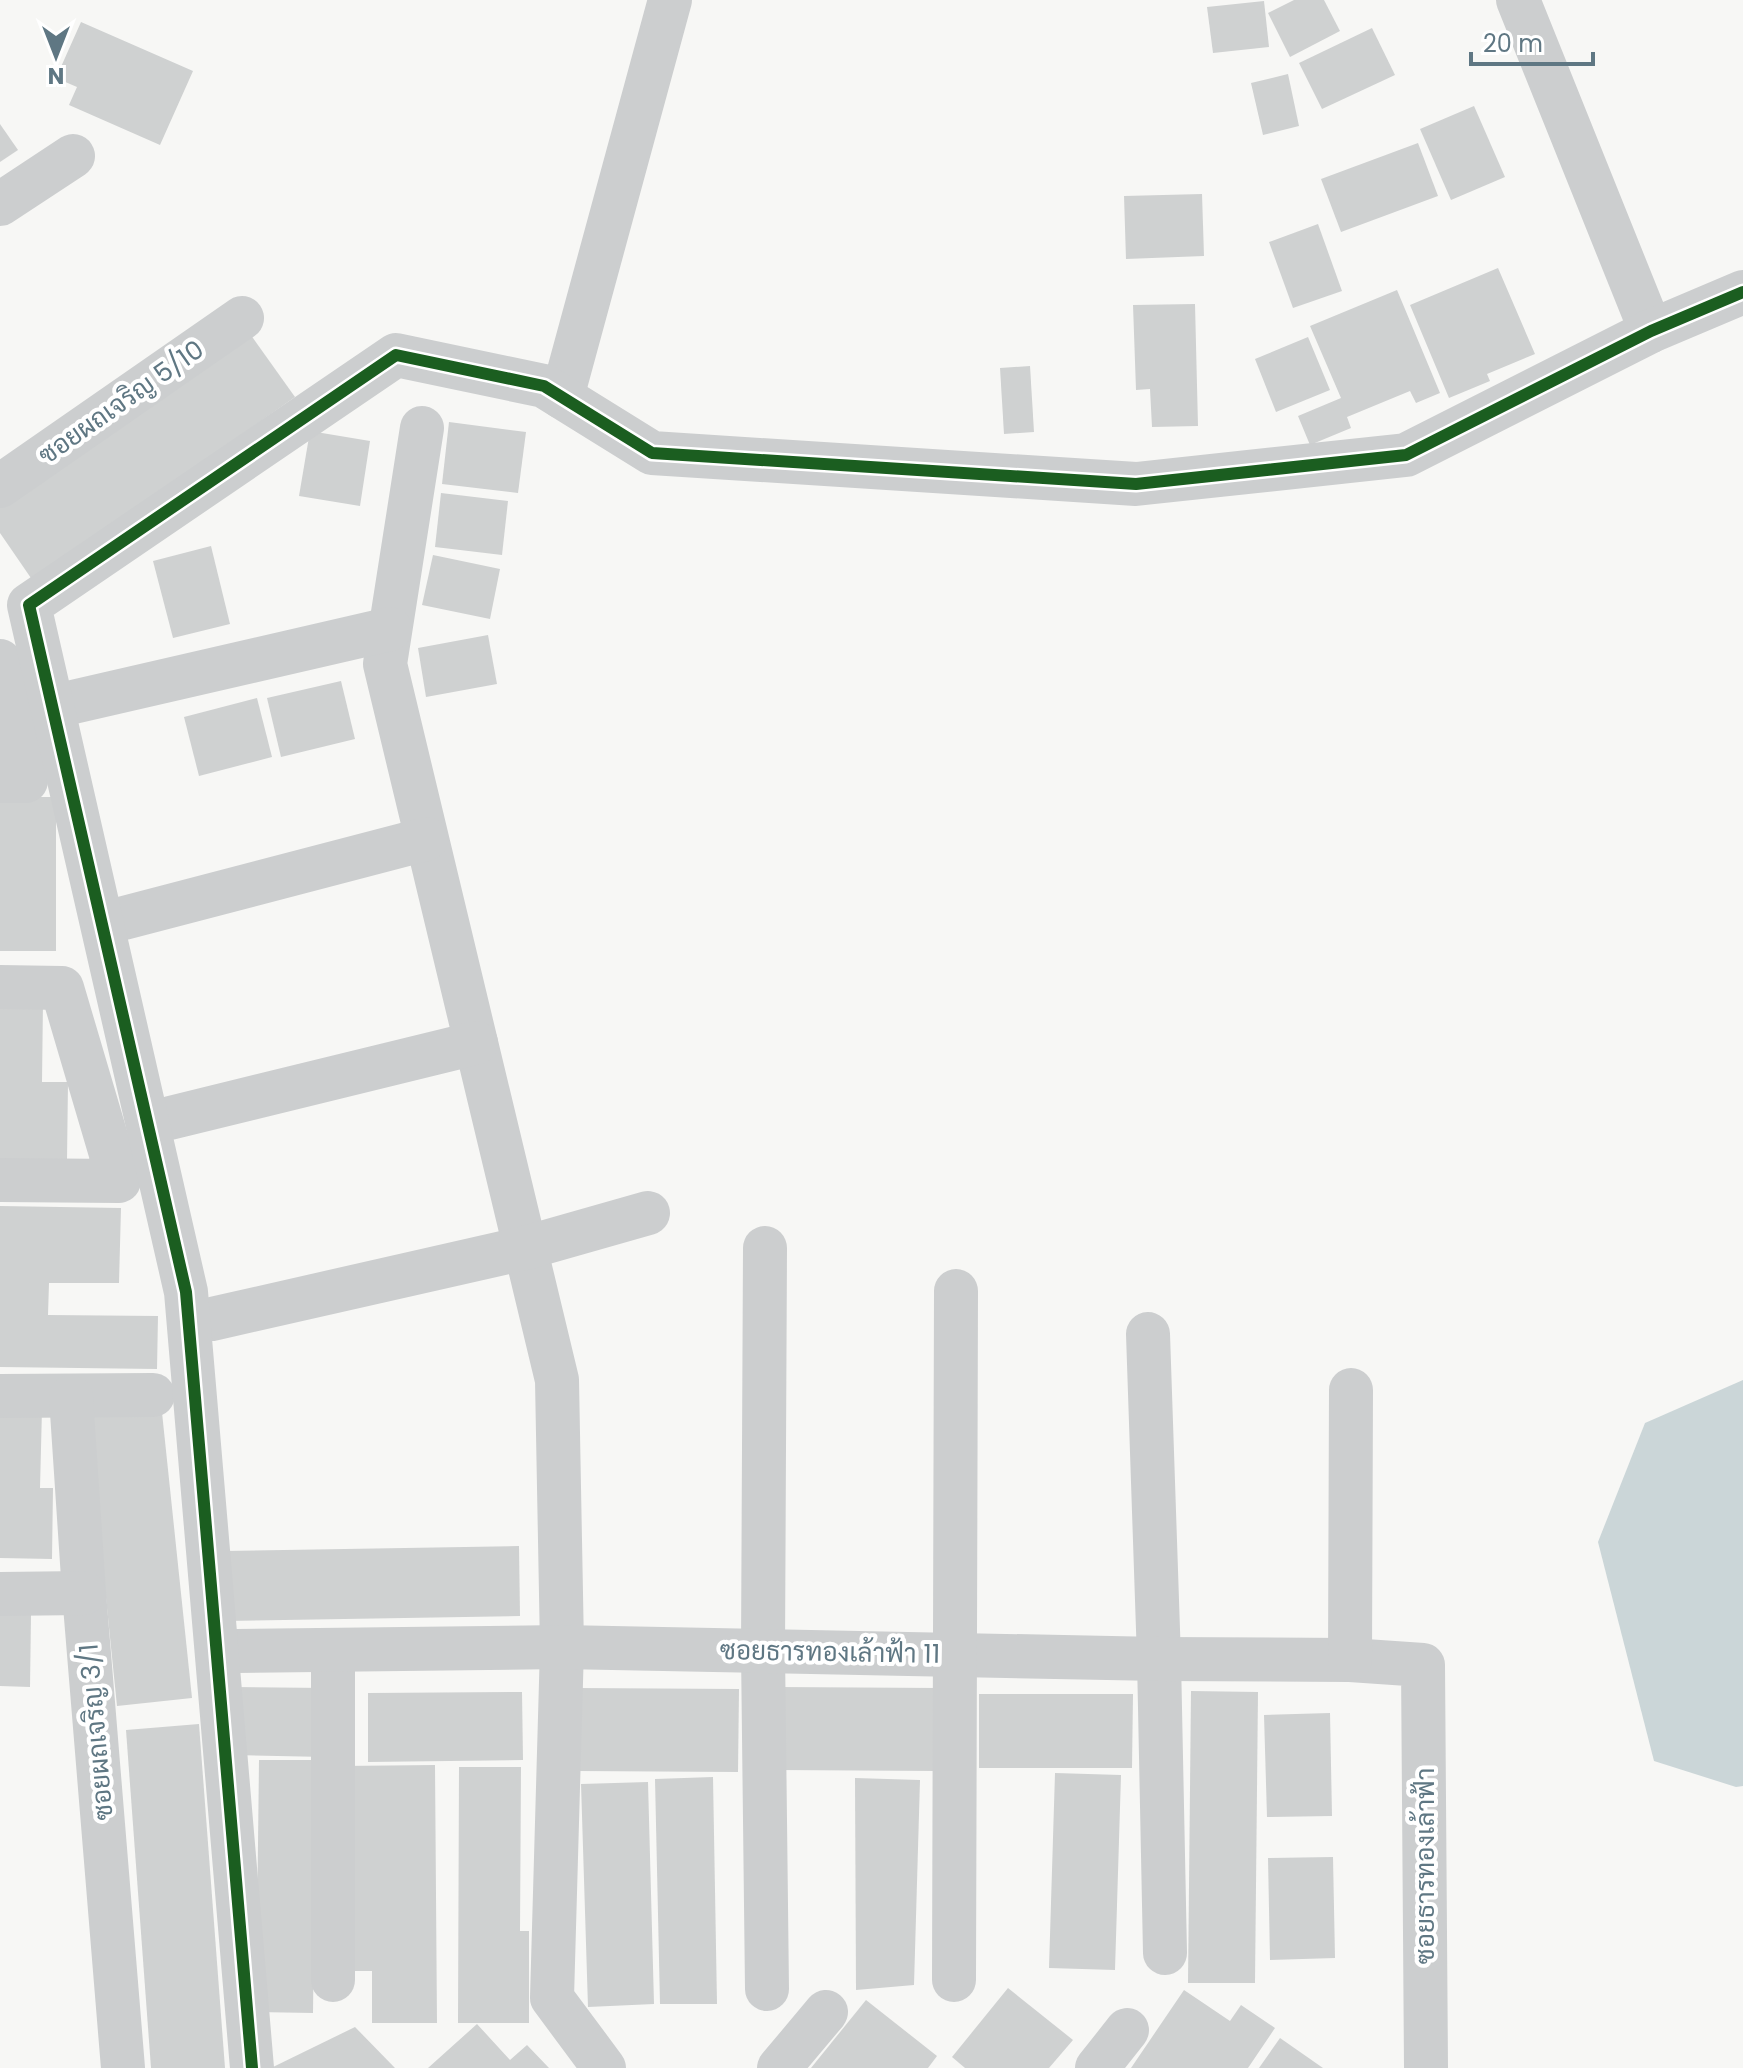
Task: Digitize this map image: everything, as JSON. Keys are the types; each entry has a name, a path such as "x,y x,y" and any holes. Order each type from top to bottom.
{"street":[{"path":"562,397 670,0"},
{"path":"1518,0 1651,331"},
{"path":"0,204 73,156"},
{"path":"252,2068 186,1292 29,605 396,355 544,386 652,453 1136,484 1406,455 1651,331 1743,292"},
{"name":"ซอยผถเจริญ 5/10","path":"0,486 242,318"},
{"path":"422,428 385,664 557,1380 562,1647 552,1998 604,2068"},
{"path":"73,702 390,629"},
{"path":"0,661 13,781"},
{"path":"124,918 426,839"},
{"path":"0,987 62,988 119,1181 0,1180"},
{"path":"170,1118 476,1043"},
{"path":"212,1319 525,1248 648,1213"},
{"path":"765,1248 763,1651 767,1989"},
{"path":"954,1980 956,1291"},
{"path":"1148,1334 1165,1953"},
{"path":"1350,1660 1351,1390"},
{"path":"0,1396 153,1395"},
{"name":"ซอยผถเจริญ 3/1","path":"71,1397 123,2068"},
{"path":"0,1594 84,1593"},
{"name":"ซอยธารทองเล้าฟ้า 11","path":"237,1651 562,1647 1350,1660 1423,1665"},
{"path":"333,1650 333,1980"},
{"name":"ซอยธารทองเล้าฟ้า","path":"1423,1665 1426,2068"},
{"path":"779,2068 826,2012"},
{"path":"1097,2068 1127,2030"}],"shaded area":[{"path":"1743,1380 1743,1786 1736,1787 1654,1761 1598,1542 1645,1423"}],"building":[{"path":"1294,0 1324,0 1340,31 1290,57 1268,13"},
{"path":"1264,1 1269,47 1213,53 1207,7"},
{"path":"81,22 193,71 160,145 69,105 77,87 56,78"},
{"path":"1372,28 1395,75 1322,109 1299,63"},
{"path":"1288,74 1299,126 1263,135 1251,83"},
{"path":"1474,106 1505,177 1451,200 1420,129"},
{"path":"0,124 18,150 0,162"},
{"path":"1418,143 1438,196 1341,232 1321,179"},
{"path":"1202,194 1204,256 1126,259 1124,196"},
{"path":"1318,224 1342,291 1293,308 1269,242"},
{"path":"1498,268 1535,354 1487,374 1490,381 1449,398 1410,305"},
{"path":"1397,290 1440,393 1416,403 1410,391 1347,417 1351,428 1310,445 1298,416 1341,398 1310,326"},
{"path":"1195,304 1198,426 1152,427 1150,389 1136,390 1133,305"},
{"path":"248,331 295,397 33,581 0,533 0,505"},
{"path":"1308,337 1330,390 1276,412 1255,359"},
{"path":"1030,366 1034,432 1004,434 1000,368"},
{"path":"449,422 526,432 518,493 442,484"},
{"path":"310,431 370,441 360,506 299,496"},
{"path":"441,493 508,501 502,555 435,547"},
{"path":"211,546 230,624 173,638 153,561"},
{"path":"433,555 500,569 490,619 422,605"},
{"path":"488,635 497,684 426,697 418,648"},
{"path":"341,681 355,739 281,757 267,698"},
{"path":"257,698 272,757 199,776 184,717"},
{"path":"0,797 56,797 56,951 0,951"},
{"path":"0,1001 43,1001 42,1082 68,1082 67,1160 0,1159"},
{"path":"0,1206 121,1208 119,1283 49,1283 48,1315 158,1316 157,1369 0,1367"},
{"path":"161,1403 192,1698 117,1706 87,1411"},
{"path":"0,1409 42,1409 40,1488 53,1488 52,1559 0,1558"},
{"path":"519,1546 520,1616 226,1621 225,1551"},
{"path":"0,1613 31,1614 30,1687 0,1686"},
{"path":"234,1687 326,1688 325,1757 234,1755"},
{"path":"777,1687 939,1688 938,1771 777,1770"},
{"path":"577,1688 739,1689 738,1772 577,1771"},
{"path":"1191,1691 1258,1692 1255,1983 1188,1983"},
{"path":"522,1692 523,1760 368,1762 368,1693"},
{"path":"979,1694 1133,1694 1132,1768 979,1768"},
{"path":"1330,1713 1332,1816 1267,1817 1264,1715"},
{"path":"199,1724 225,2068 151,2068 126,1730"},
{"path":"259,1760 316,1760 313,2013 256,2012"},
{"path":"435,1765 437,2023 372,2023 372,1971 347,1971 341,1766"},
{"path":"459,1767 521,1767 520,1931 529,1931 529,2023 458,2023"},
{"path":"1055,1773 1121,1775 1115,1970 1049,1968"},
{"path":"713,1777 717,2004 660,2004 655,1779"},
{"path":"855,1778 920,1780 914,1985 856,1990"},
{"path":"648,1782 654,2004 588,2007 581,1784"},
{"path":"1333,1857 1335,1958 1270,1960 1268,1858"},
{"path":"1008,1988 1073,2040 1049,2068 965,2068 952,2057"},
{"path":"1184,1990 1230,2021 1241,2005 1275,2028 1248,2068 1131,2068"},
{"path":"866,2000 937,2056 928,2068 811,2068"},
{"path":"477,2024 510,2060 527,2045 549,2068 428,2068"},
{"path":"355,2027 395,2068 271,2068"},
{"path":"1280,2038 1323,2068 1259,2068"}],"cycle path":[{"path":"252,2068 186,1292 29,605 396,355 544,386 652,453 1136,484 1406,455 1651,331 1743,292"}]}
